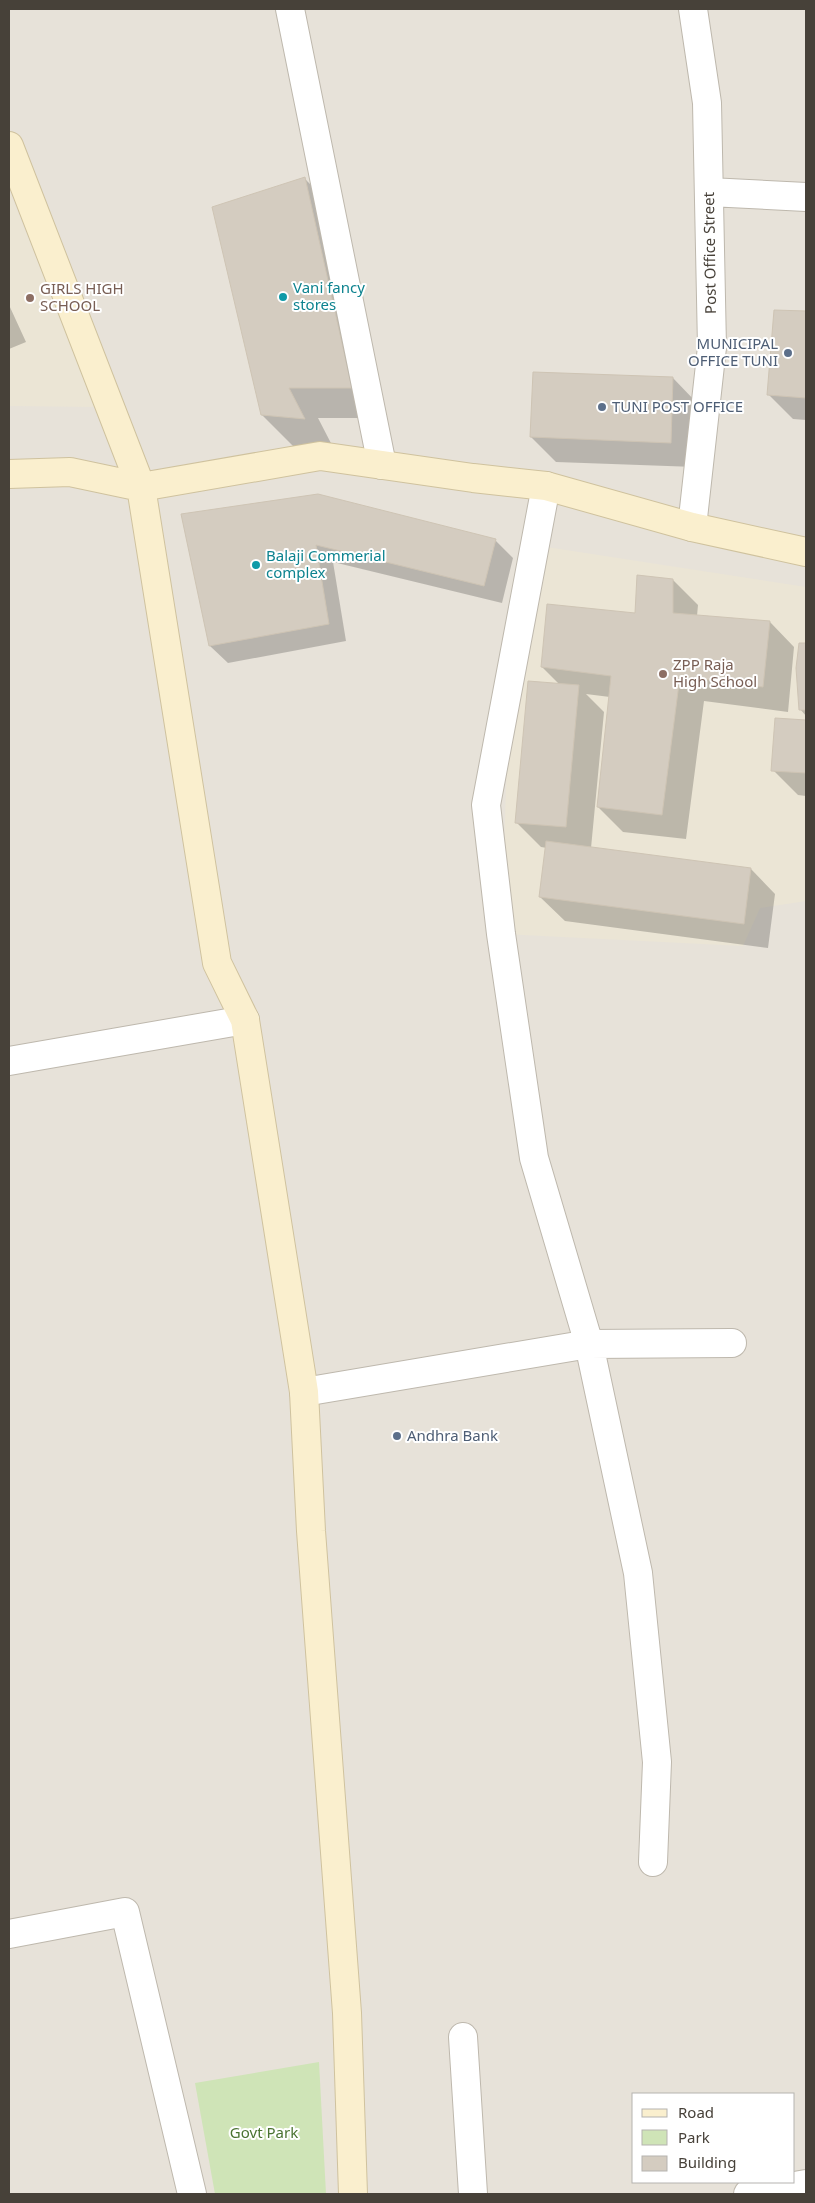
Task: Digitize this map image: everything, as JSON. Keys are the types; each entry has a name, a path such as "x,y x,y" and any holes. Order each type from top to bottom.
{"street":[{"path":"290,9 382,465"},
{"name":"Post Office Street","path":"692,527 712,347 707,104 693,9"},
{"path":"9,146 141,486 217,963 245,1020 304,1392 311,1531 347,2013 353,2194"},
{"path":"709,192 806,198"},
{"path":"9,474 70,472 141,486 320,456 546,486 692,527 806,552"},
{"path":"546,486 486,805 501,934 534,1158 589,1344 638,1573 656,1762 653,1862"},
{"path":"9,1061 245,1020"},
{"path":"304,1392 589,1344 732,1343"},
{"path":"9,1934 125,1912 192,2194"},
{"path":"463,2037 473,2194"},
{"path":"748,2194 806,2184"}],"shaded area":[{"path":"9,9 806,9 806,2194 9,2194"},
{"name":"GIRLS HIGH SCHOOL","path":"9,190 96,407 9,406"},
{"name":"ZPP Raja High School","path":"540,546 806,587 806,901 760,908 743,946 501,934 507,761"}],"green space":[{"name":"Govt Park","path":"319,2062 326,2194 215,2194 195,2083"}],"building":[{"name":"Vani fancy stores","path":"305,177 352,388 289,388 305,419 261,415 212,207"},
{"name":"MUNICIPAL OFFICE TUNI","path":"774,310 806,311 806,398 767,395"},
{"name":"TUNI POST OFFICE","path":"533,372 673,377 671,443 530,437"},
{"name":"Balaji Commerial complex","path":"318,494 496,539 484,586 316,545 329,624 209,646 181,514"},
{"path":"637,575 673,579 673,613 770,621 763,687 680,676 662,815 597,807 611,676 541,667 547,604 635,613"},
{"path":"799,643 806,643 806,710 799,710 796,668"},
{"path":"528,681 579,685 566,827 515,823"},
{"path":"775,718 806,720 806,773 771,771"},
{"path":"546,841 751,868 744,924 539,897"}],"place":[{"name":"Vani fancy stores","path":"283,297"},
{"name":"GIRLS HIGH SCHOOL","path":"30,298"},
{"name":"MUNICIPAL OFFICE TUNI","path":"788,353"},
{"name":"TUNI POST OFFICE","path":"602,407"},
{"name":"Balaji Commerial complex","path":"256,565"},
{"name":"ZPP Raja High School","path":"663,674"},
{"name":"Andhra Bank","path":"397,1436"}]}
